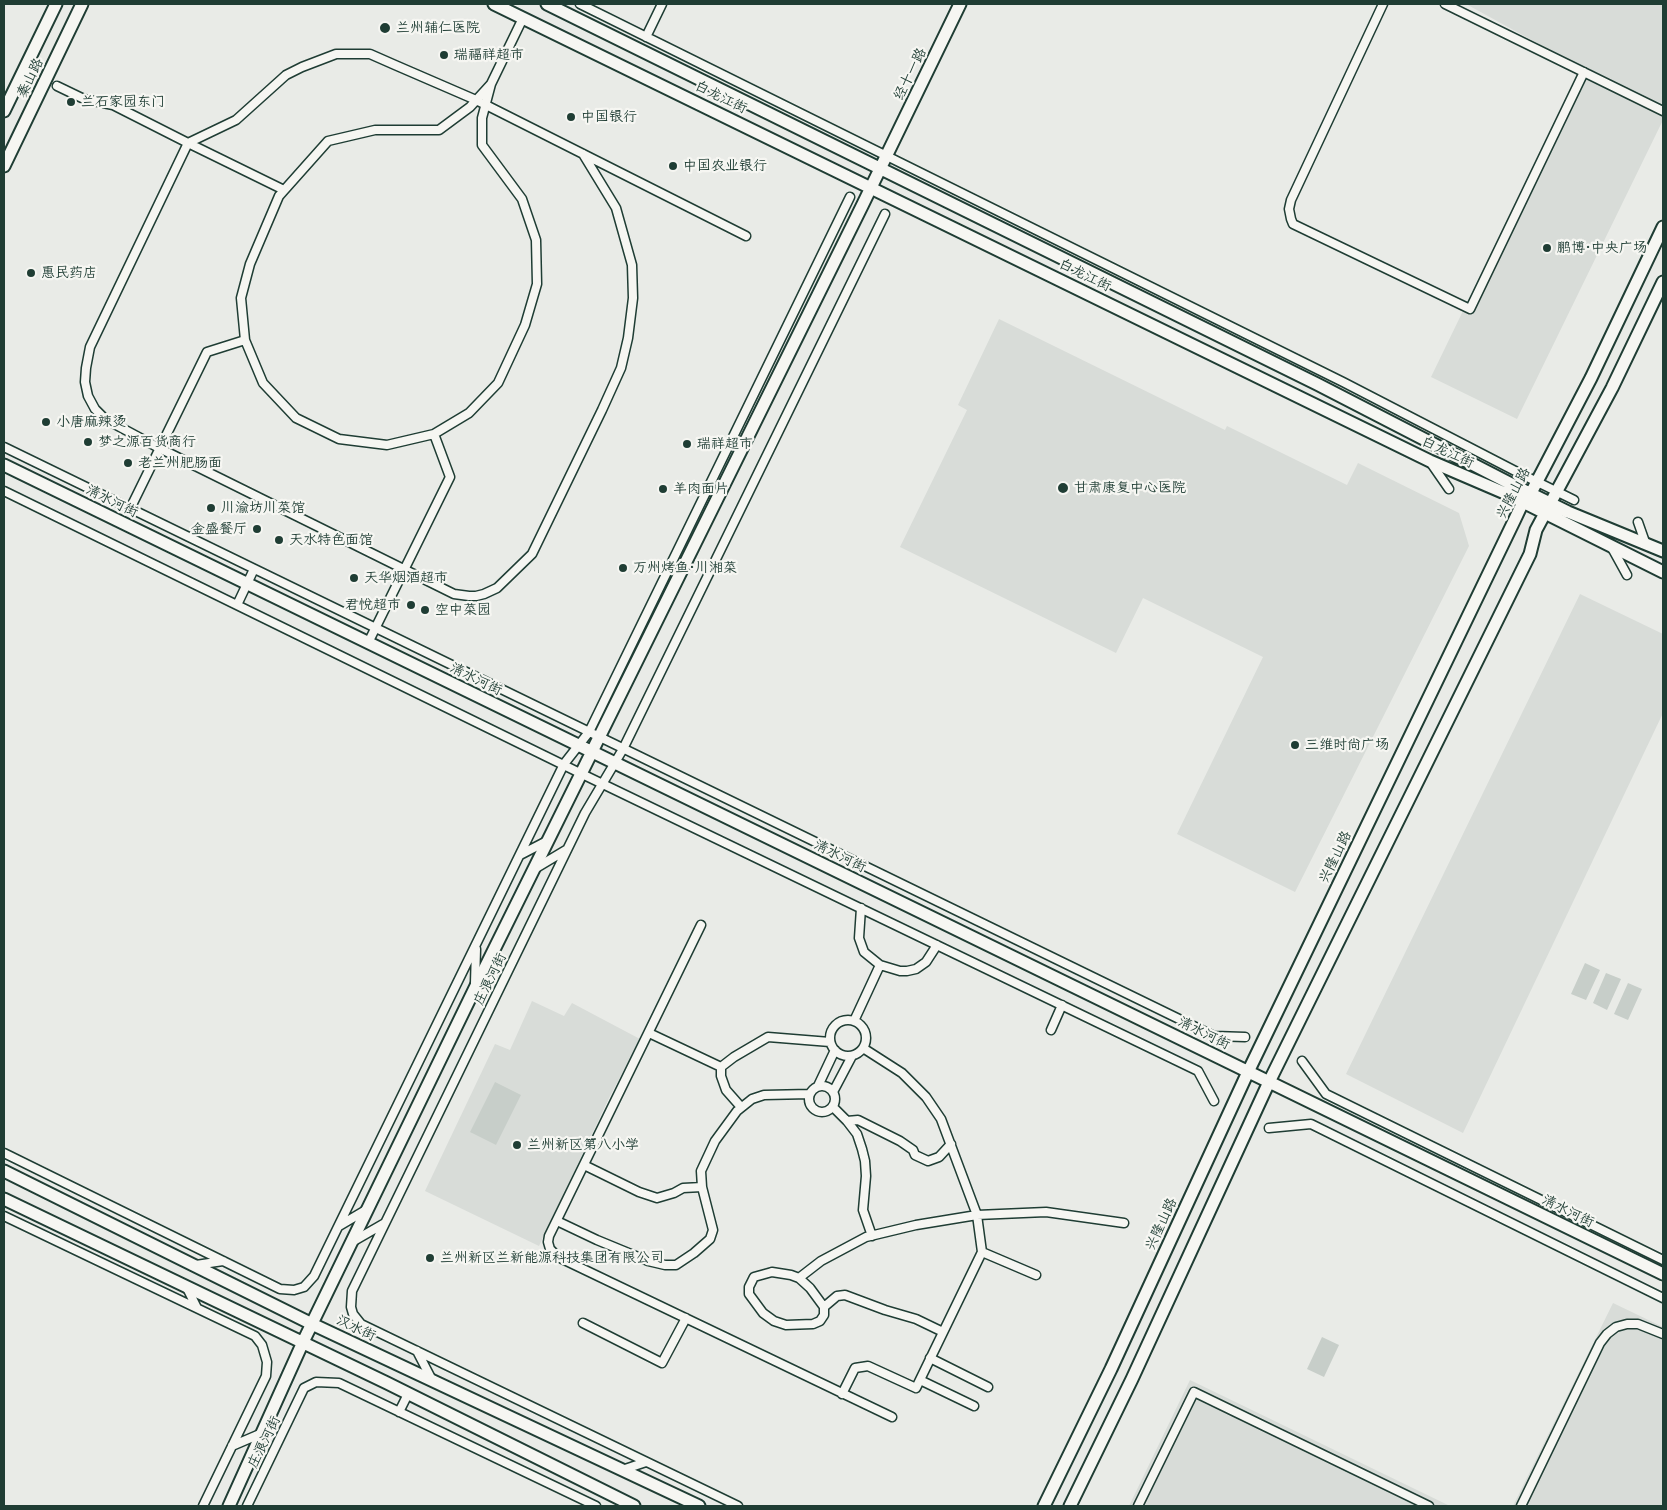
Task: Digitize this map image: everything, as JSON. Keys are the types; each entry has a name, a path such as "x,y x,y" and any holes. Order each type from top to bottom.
{"street":[{"name":"秦山路","path":"4,111 56,4"},
{"name":"秦山路","path":"4,166 82,4"},
{"name":"白龙江街","path":"494,4 1430,461 1527,498 1548,508 1611,546 1663,572"},
{"name":"白龙江街","path":"547,4 1317,384 1458,456 1527,498"},
{"name":"白龙江街","path":"580,4 1343,382 1574,500"},
{"path":"646,37 662,4"},
{"name":"经十一路","path":"229,1506 303,1342 475,988 592,753 594,735 871,187 960,4"},
{"path":"1383,4 1291,200 1289,209 1291,219 1293,224 1470,309 1584,72"},
{"path":"1445,4 1663,111"},
{"path":"491,84 470,107 439,130 375,130 328,141 279,196 250,264 241,298 245,340 263,383 296,418 339,439 387,445 434,434 469,413 498,383 525,326 537,284 536,240 522,199 482,145 482,118 491,84 523,18"},
{"path":"583,154 616,208 632,265 633,298 628,338 621,368 532,554 497,588 484,594 469,596 454,594 159,448 106,419 95,409 88,396 85,382 90,347 188,143 236,120 286,75 336,54 370,54 476,100 746,236"},
{"path":"57,86 84,99 113,105 284,190"},
{"path":"4,1153 280,1289 294,1290 304,1287 314,1276 564,764 578,745 594,735 850,197"},
{"name":"庄浪河街","path":"417,1351 361,1324 353,1314 351,1307 352,1291 567,850 623,749 885,214"},
{"name":"兴隆山路","path":"1044,1506 1111,1369 1248,1072 1527,498 1591,378 1663,227"},
{"path":"1070,1506 1132,1379 1269,1082 1530,554 1536,530 1612,388 1663,282"},
{"path":"130,509 208,352 245,340"},
{"path":"1317,384 1343,382"},
{"path":"1438,432 1458,456"},
{"path":"368,643 450,477 434,434"},
{"path":"4,448 1214,1036 1245,1037"},
{"path":"1430,461 1449,489"},
{"name":"清水河街","path":"4,465 1663,1274"},
{"path":"4,491 582,774 1198,1071 1214,1101"},
{"name":"白龙江街","path":"1548,508 1568,512 1663,551"},
{"path":"1638,522 1645,542"},
{"path":"1611,546 1627,575"},
{"path":"237,605 254,569"},
{"path":"519,856 549,840"},
{"path":"536,868 567,850"},
{"path":"862,908 859,938 864,952 880,965 900,971 916,968 926,962 937,945"},
{"path":"701,925 557,1221 549,1239 550,1249 555,1255 892,1418"},
{"path":"475,988 476,945"},
{"path":"854,1021 880,965"},
{"path":"1051,1030 1062,1006"},
{"path":"833,1092 852,1056 863,1048 866,1039 864,1030 858,1023 844,1020 836,1025 831,1032 830,1042 835,1050 842,1055 852,1056"},
{"path":"648,1033 721,1067"},
{"path":"721,1067 768,1037 830,1042"},
{"path":"842,1394 856,1368 868,1366 916,1388 982,1252 977,1215 941,1118 926,1098 902,1073 863,1048"},
{"path":"818,1086 827,1086 833,1092 835,1100 832,1107 826,1112 814,1109 809,1102 810,1094 818,1086 835,1050"},
{"path":"1302,1061 1326,1094 1663,1260"},
{"path":"721,1067 721,1076 726,1090 741,1107"},
{"path":"557,1221 648,1261 665,1265 676,1265 694,1253 710,1238 713,1230 702,1187 701,1171 715,1142 741,1107 752,1099 764,1095 810,1094"},
{"path":"832,1107 857,1134 865,1162 866,1176 862,1210 872,1236"},
{"path":"847,1121 858,1120 892,1137 913,1150 915,1155 928,1161 939,1157 951,1144"},
{"path":"1269,1128 1310,1124 1663,1298"},
{"path":"584,1165 639,1192 657,1198 683,1188 702,1187"},
{"name":"汉水街","path":"4,1171 312,1324 699,1506"},
{"path":"4,1198 387,1383 634,1506"},
{"path":"338,1227 368,1209"},
{"path":"799,1278 821,1261 866,1237 916,1225 977,1215 1046,1212 1124,1223"},
{"path":"4,1216 255,1336 262,1344 267,1362 266,1376 203,1506"},
{"path":"352,1242 385,1223"},
{"path":"982,1252 1036,1275"},
{"path":"195,1266 223,1261"},
{"path":"824,1308 815,1293 799,1278 772,1272 757,1276 750,1283 749,1294 763,1313 774,1321 786,1324 817,1323 822,1318 824,1308 837,1296 845,1296 916,1319 943,1332"},
{"path":"186,1286 197,1308"},
{"path":"583,1323 662,1363 686,1318"},
{"path":"1521,1506 1600,1343 1607,1334 1616,1327 1638,1324 1663,1334"},
{"path":"417,1351 432,1380"},
{"path":"417,1351 738,1506"},
{"path":"930,1358 988,1387"},
{"path":"387,1383 396,1363"},
{"path":"920,1380 974,1406"},
{"name":"庄浪河街","path":"247,1506 304,1388 316,1382 339,1383 399,1412"},
{"path":"1138,1506 1194,1392 1429,1506"},
{"path":"408,1394 399,1412 596,1506"},
{"path":"232,1446 260,1434"},
{"path":"622,1470 646,1462"}],"shaded area":[{"name":"鹏博·中央广场","path":"1466,4 1663,4 1663,120 1517,419 1431,377 1581,67"},
{"path":"999,319 1225,430 1227,426 1347,485 1358,463 1459,513 1469,546 1295,892 1177,834 1263,657 1143,598 1116,653 900,547 967,410 958,405"},
{"path":"1580,594 1663,634 1663,713 1463,1133 1346,1074"},
{"path":"1585,963 1600,970 1586,1000 1571,994"},
{"path":"1606,973 1621,979 1607,1010 1593,1003"},
{"path":"1628,983 1642,989 1628,1020 1614,1014"},
{"name":"兰州新区第八小学","path":"532,1001 564,1016 572,1003 640,1039 609,1098 539,1246 425,1191 495,1044 510,1050"},
{"path":"495,1082 521,1095 496,1145 470,1132"},
{"path":"1613,1303 1663,1327 1663,1506 1513,1506"},
{"path":"1322,1337 1339,1345 1324,1377 1307,1369"},
{"path":"1190,1380 1450,1506 1129,1506"}],"place":[{"name":"兰州辅仁医院","path":"385,28"},
{"name":"瑞福祥超市","path":"444,55"},
{"name":"兰石家园东门","path":"71,102"},
{"name":"中国银行","path":"571,117"},
{"name":"中国农业银行","path":"673,166"},
{"name":"鹏博·中央广场","path":"1547,248"},
{"name":"惠民药店","path":"31,273"},
{"name":"小唐麻辣烫","path":"46,422"},
{"name":"梦之源百货商行","path":"88,442"},
{"name":"瑞祥超市","path":"687,444"},
{"name":"老兰州肥肠面","path":"128,463"},
{"name":"甘肃康复中心医院","path":"1063,488"},
{"name":"羊肉面片","path":"663,489"},
{"name":"川渝坊川菜馆","path":"211,508"},
{"name":"金盛餐厅","path":"257,529"},
{"name":"天水特色面馆","path":"279,540"},
{"name":"万州烤鱼·川湘菜","path":"623,568"},
{"name":"天华烟酒超市","path":"354,578"},
{"name":"君悦超市","path":"411,605"},
{"name":"空中菜园","path":"425,610"},
{"name":"三维时尚广场","path":"1295,745"},
{"name":"兰州新区第八小学","path":"517,1145"},
{"name":"兰州新区兰新能源科技集团有限公司","path":"430,1258"}]}
